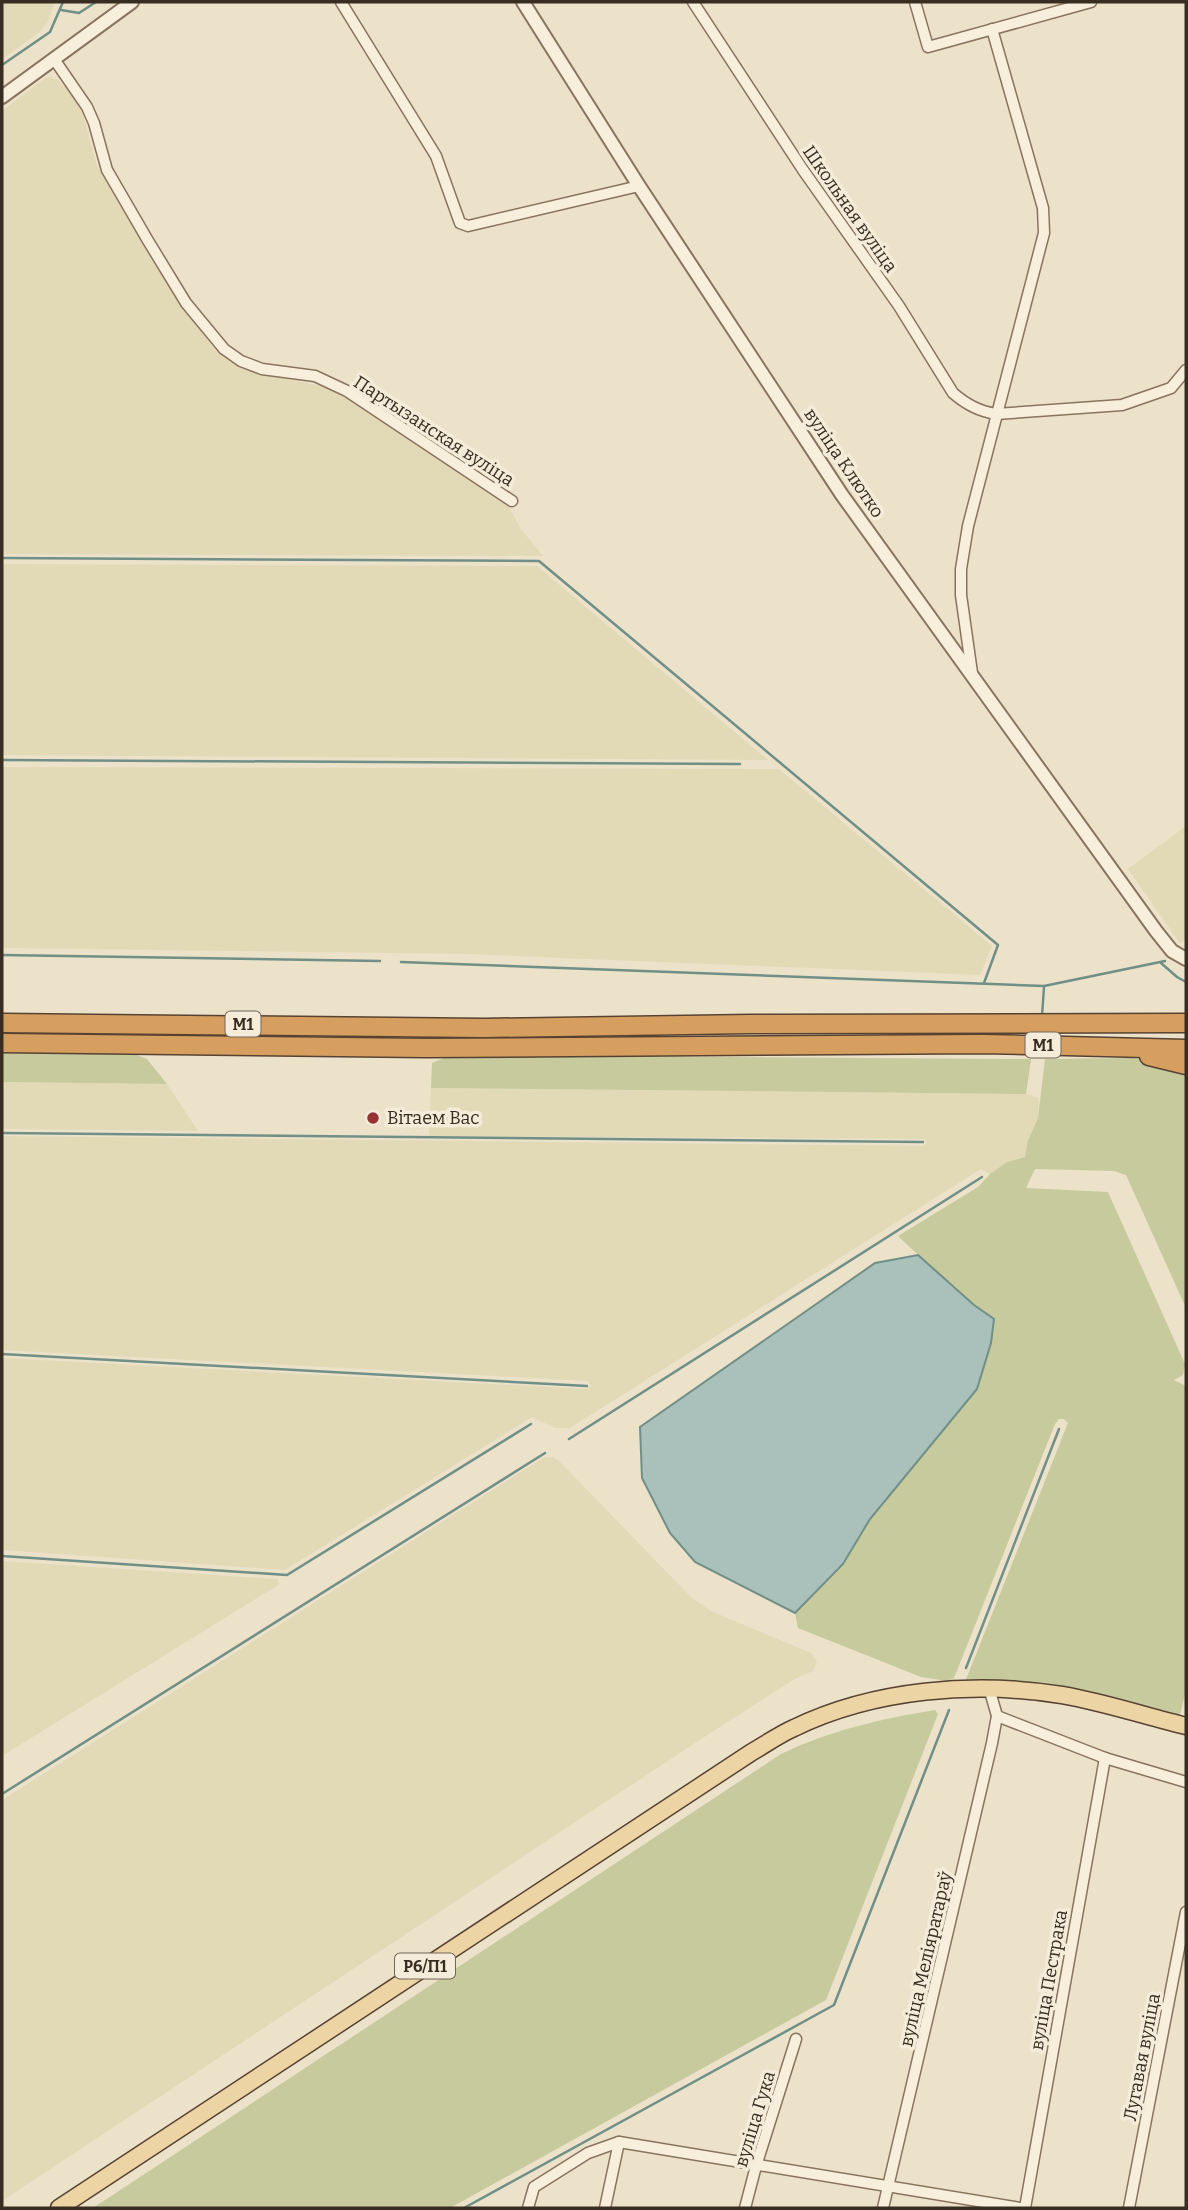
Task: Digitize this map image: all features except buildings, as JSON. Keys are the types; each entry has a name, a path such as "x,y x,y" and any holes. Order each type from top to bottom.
{"highway":[{"path":"1132,1023 1186,1015"},
{"name":"М1","path":"2,1023 484,1028 1186,1023"},
{"name":"М1","path":"2,1043 425,1048 484,1045 915,1044 1186,1049"},
{"path":"1101,1046 1186,1065"}],"main road":[{"name":"Р6/П1","path":"59,2208 509,1910 793,1728 827,1714 907,1695 989,1688 1065,1696 1186,1726"}],"street":[{"path":"2,97 132,2"},
{"path":"341,2 436,156 460,223 468,226 639,186"},
{"name":"вуліца Клютко","path":"523,2 639,186 842,495 1156,931 1172,951 1186,959"},
{"name":"Школьная вуліца","path":"693,2 803,170 899,306 953,393 979,411 996,414"},
{"path":"915,2 928,47 1091,2"},
{"path":"972,674 961,595 961,569 968,526 1044,233 1043,208 992,29"},
{"name":"Партызанская вуліца","path":"54,59 87,107 107,170 147,239 186,303 224,349 242,361 262,369 315,376 347,391 512,501"},
{"path":"996,414 1122,405 1171,388 1186,370"},
{"path":"989,1688 997,1716 1105,1758 1186,1782"},
{"name":"вуліца Меліяратараў","path":"883,2208 997,1716"},
{"name":"вуліца Пестрака","path":"1023,2208 1105,1758"},
{"name":"Лугавая вуліца","path":"1129,2208 1186,1912"},
{"name":"вуліца Гука","path":"746,2208 756,2166 796,2039"},
{"path":"528,2208 534,2188 588,2153 619,2142 1023,2208"},
{"path":"605,2208 619,2142"}],"shaded area":[{"path":"2,2 55,2 47,23 40,32 2,59"},
{"path":"50,77 58,80 73,95 83,115 97,166 181,305 213,348 246,370 321,386 349,398 507,504 521,529 543,556 2,554 2,111"},
{"path":"2,564 537,566 768,760 2,755"},
{"path":"2,767 779,769 992,946 980,975 467,954 2,948"},
{"path":"1186,826 1186,939 1180,943 1128,869"},
{"path":"2,1082 167,1084 198,1131 2,1129"},
{"path":"431,1088 1026,1094 1039,1098 1038,1118 1028,1140 1025,1157 1007,1162 990,1174 981,1169 570,1428 555,1428 532,1417 285,1570 2,1550 2,1358 586,1389 591,1386 588,1381 2,1350 2,1136 923,1146 927,1143 924,1139 429,1136"},
{"path":"553,1457 692,1598 711,1611 811,1653 817,1661 813,1671 795,1679 698,1741 2,2201 2,1800 543,1458"},
{"path":"2,1561 277,1579 280,1584 2,1756"}],"green space":[{"path":"2,1051 134,1054 147,1059 167,1084 2,1082"},
{"path":"451,1055 1031,1059 1026,1094 431,1088 432,1063"},
{"path":"1134,1058 1186,1071 1186,1308 1126,1175 1114,1171 1035,1169 1026,1188 1108,1192 1185,1364 1183,1375 1174,1380 1186,1386 1186,1690 1180,1715 1084,1690 1013,1682 965,1682 1068,1423 1064,1419 1059,1419 1055,1424 954,1678 947,1681 921,1677 798,1628 795,1613 843,1564 993,1319 948,1283 898,1236 978,1187 1007,1162 1025,1157 1028,1140 1038,1118 1045,1059"},
{"path":"935,1710 938,1714 826,2000 450,2208 93,2208 781,1754 856,1726"}],"water":[{"path":"918,1255 974,1305 994,1319 991,1343 977,1389 870,1519 843,1564 795,1613 695,1562 670,1533 642,1478 640,1427 875,1263"}],"waterway":[{"path":"2,65 50,32 63,2"},
{"path":"61,10 79,13 96,2"},
{"path":"2,558 539,561 998,945 984,983"},
{"path":"2,760 740,764"},
{"path":"2,955 380,961"},
{"path":"401,962 1044,986 1165,961"},
{"path":"1161,963 1186,982"},
{"path":"1042,1016 1044,987"},
{"path":"2,1133 923,1142"},
{"path":"569,1439 982,1177"},
{"path":"2,1354 587,1386"},
{"path":"2,1556 287,1575 531,1424"},
{"path":"966,1668 1059,1429"},
{"path":"2,1794 545,1453"},
{"path":"464,2208 834,2005 949,1710"}],"place":[{"name":"Вітаем Вас","path":"373,1118"}]}
